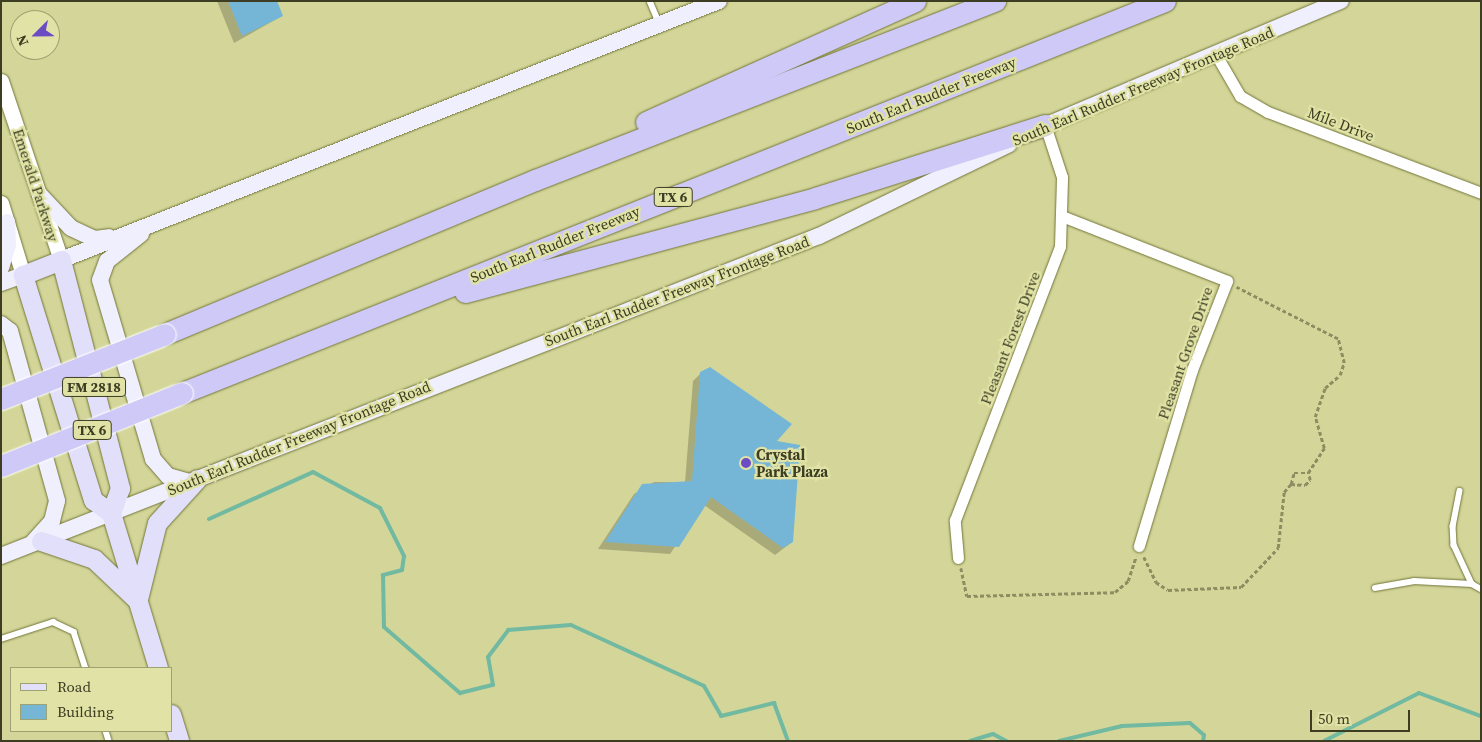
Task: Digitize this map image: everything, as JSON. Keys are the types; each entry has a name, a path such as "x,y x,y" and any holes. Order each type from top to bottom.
{"highway":[{"path":"535,180 583,151 915,1"},
{"path":"1,398 165,334 535,180 995,1"},
{"name":"South Earl Rudder Freeway","path":"1,466 1165,1"},
{"path":"375,316 815,198 1045,125"}],"main road":[{"path":"1,283 719,1"},
{"name":"South Earl Rudder Freeway Frontage Road","path":"1,556 818,236 1045,125 1342,1"},
{"path":"40,195 64,222 95,240 131,232"},
{"path":"1,268 8,245 7,222"},
{"path":"152,225 107,261 100,280 153,459 168,476 193,480"},
{"name":"FM 2818","path":"23,275 93,500 112,513 120,488 61,260"},
{"path":"1,324 10,331 58,501 52,521 35,543 94,560 138,600"},
{"path":"138,600 157,523 193,480"},
{"path":"112,513 158,667"},
{"path":"172,717 179,741"}],"street":[{"name":"Mile Drive","path":"1215,53 1240,96 1268,112 1481,193"},
{"name":"Emerald Parkway","path":"1,81 61,260"},
{"name":"Pleasant Forest Drive","path":"958,558 955,520 1053,271 1064,217 1062,177 1045,125"},
{"path":"1,202 23,275"},
{"name":"Pleasant Grove Drive","path":"1064,217 1227,281 1192,370 1139,546"}],"lane":[{"path":"650,1 660,24"},
{"path":"1460,491 1453,526 1454,545 1472,584"},
{"path":"1375,588 1414,581 1472,584 1481,589"},
{"path":"1,639 53,622 74,632 86,667"}],"path":[{"path":"1227,281 1254,298 1326,329 1341,345 1340,375 1325,388 1315,417 1324,448 1308,472 1305,485 1291,484"},
{"path":"1139,546 1156,582 1168,590 1241,587 1278,548 1280,502 1291,484 1294,473 1308,472"},
{"path":"958,558 967,596 1115,592 1128,581 1139,546"}],"building":[{"path":"228,1 277,1 283,16 242,36"},
{"name":"Crystal Park Plaza","path":"710,367 792,424 777,441 800,445 793,542 783,548 711,497 679,547 605,542 642,484 692,481 700,372"}],"waterway":[{"path":"209,519 313,472 380,508 404,556 402,570 383,575 384,627 460,693 493,685 488,657 508,630 571,625 704,686 721,716 774,703 788,741"},
{"path":"1324,741 1419,693 1481,716"},
{"path":"1059,741 1122,726 1190,723 1204,735 1203,741"},
{"path":"970,741 993,734 1006,741"}],"place":[{"name":"Crystal Park Plaza","path":"746,463"}]}
